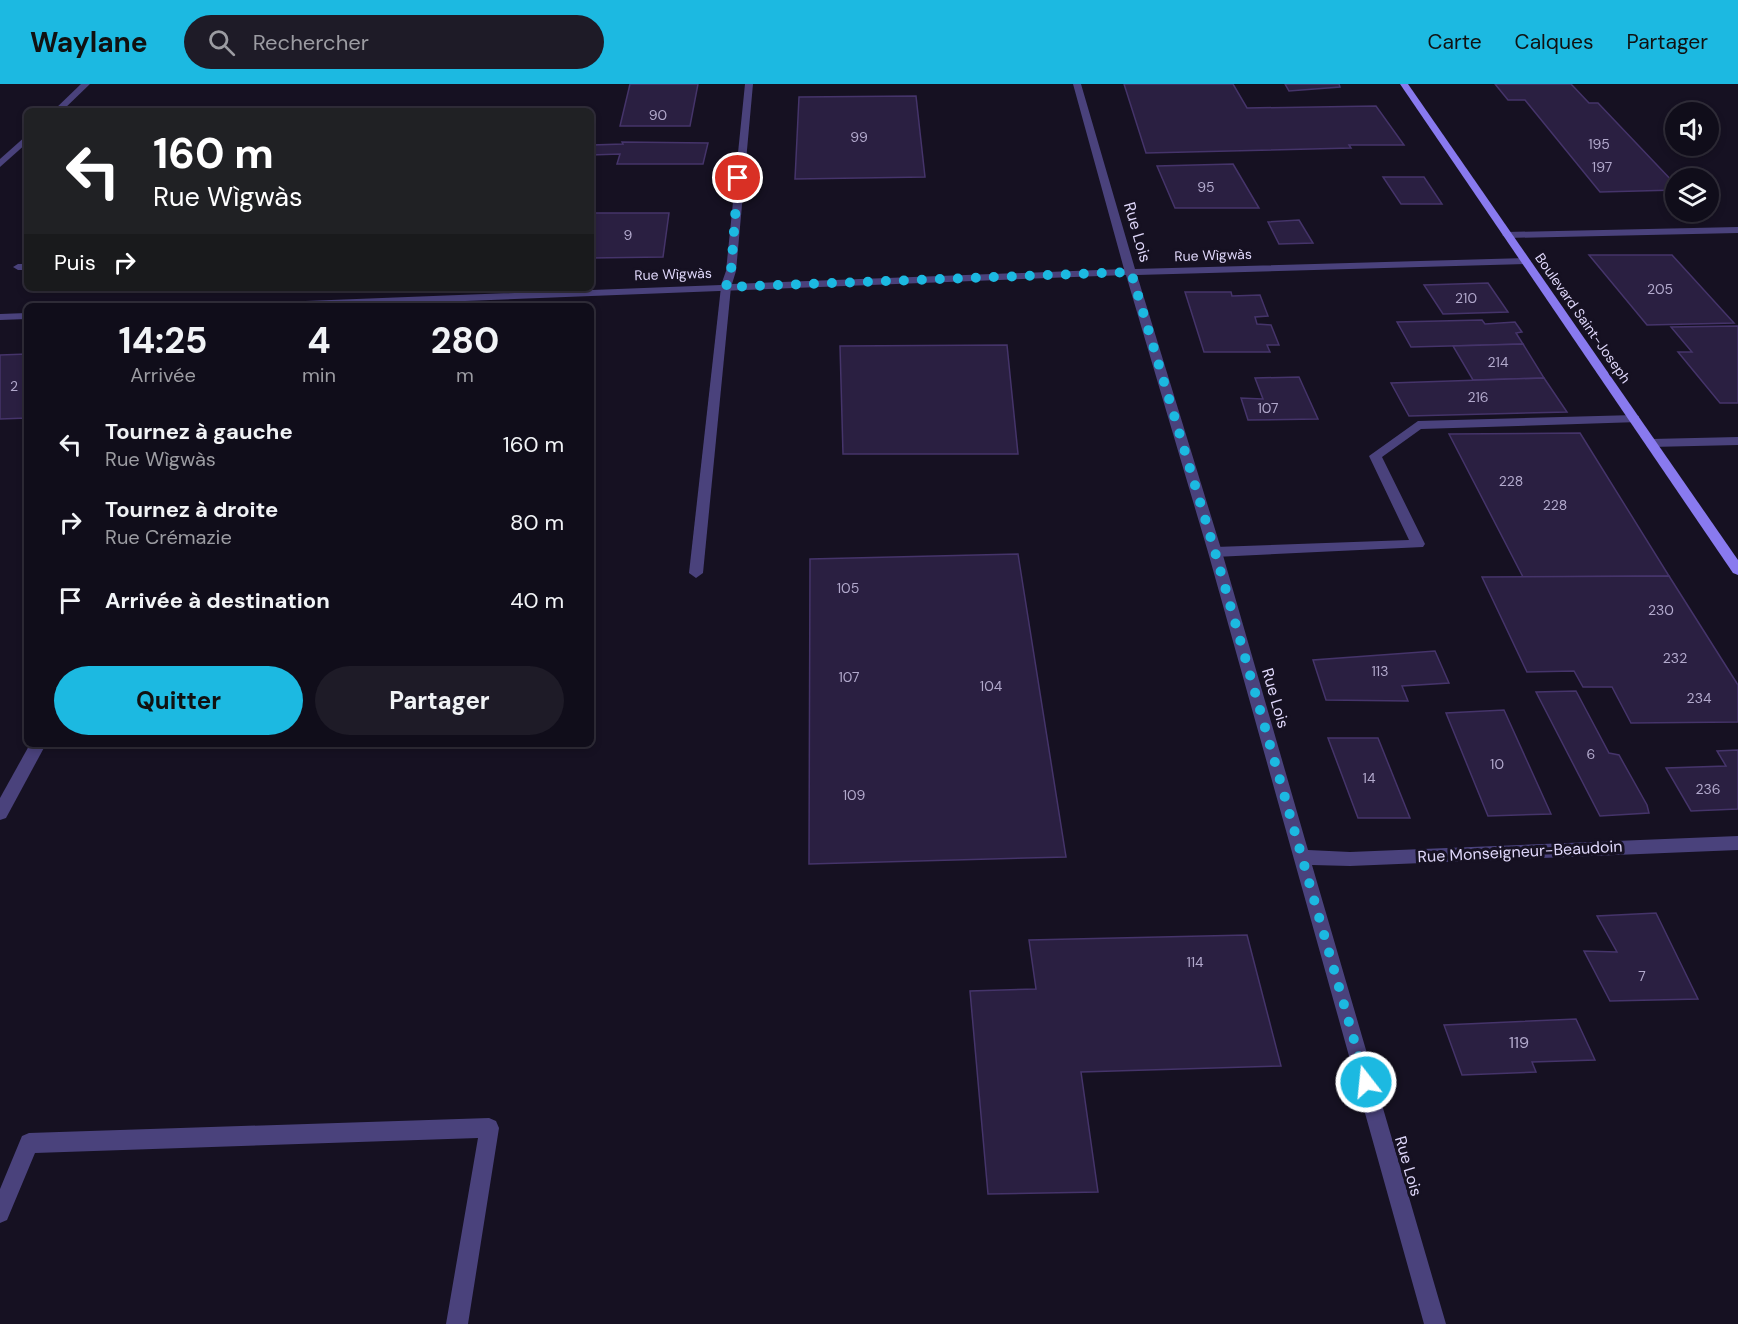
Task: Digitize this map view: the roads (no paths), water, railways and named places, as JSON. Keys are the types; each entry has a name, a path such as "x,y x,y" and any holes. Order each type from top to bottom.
{"main road":[{"name":"Boulevard Saint-Joseph","path":"1404,84 1738,570"}],"street":[{"path":"60,108 86,84"},
{"path":"696,573 726,287 731,271 749,84"},
{"name":"Rue Lois","path":"1077,84 1215,552 1435,1324"},
{"path":"0,164 24,141"},
{"path":"1507,235 1738,230"},
{"name":"Rue Wìgwàs","path":"380,303 1131,272 1526,261"},
{"path":"0,317 24,316"},
{"path":"1215,552 1418,544 1375,456 1418,424 1635,419"},
{"path":"1651,443 1738,441"},
{"path":"0,813 36,747"},
{"name":"Rue Monseigneur-Beaudoin","path":"1303,857 1350,859 1738,843"},
{"path":"0,1213 29,1143 489,1128 457,1324"}]}
